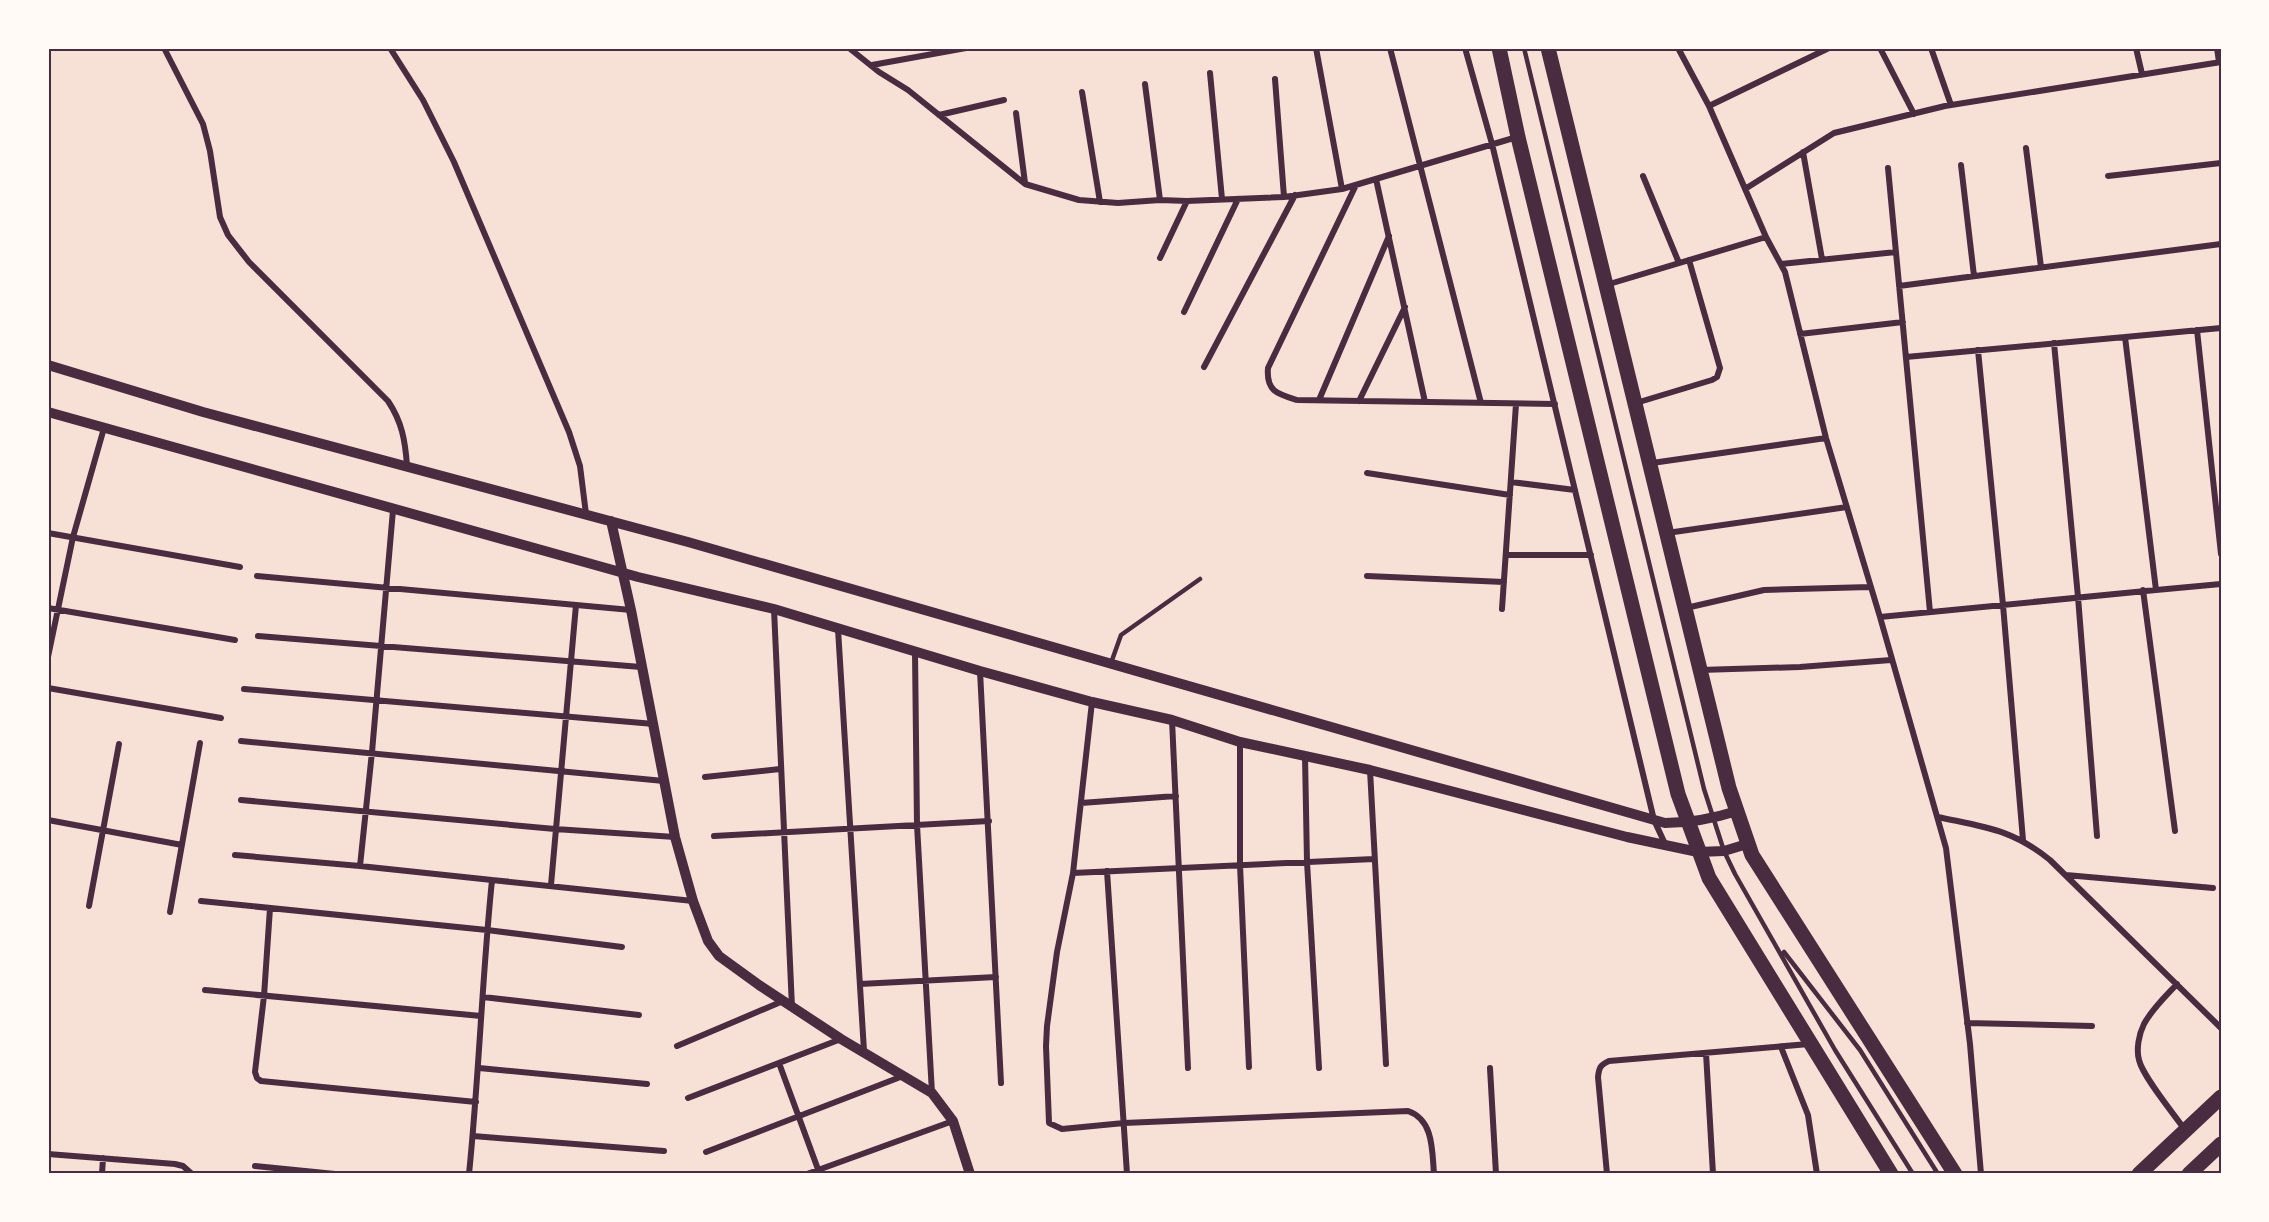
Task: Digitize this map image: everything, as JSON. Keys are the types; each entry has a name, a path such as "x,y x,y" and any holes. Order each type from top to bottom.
{"main road":[{"path":"1499,48 1518,137 1678,794 1698,852 1709,878 1891,1174"},
{"path":"1548,48 1700,670 1747,844 1758,865 1955,1174"},
{"path":"2139,1174 2221,1097"},
{"path":"2189,1174 2221,1144"}],"street":[{"path":"164,48 203,124 210,151 220,217 228,235 249,262 388,401 396,413 405,437 406,465"},
{"path":"390,48 423,100 454,162 569,432 580,466 586,514"},
{"path":"849,48 908,90 1025,184 1079,200 1118,203 1238,199 1284,197 1342,189 1518,137"},
{"path":"864,48 865,59"},
{"path":"872,65 966,48"},
{"path":"1316,48 1342,189"},
{"path":"1390,48 1481,403"},
{"path":"1465,48 1492,144 1654,820 1666,846"},
{"path":"1678,48 1709,106 1766,237 1785,272 1826,438 1938,817 1946,848 1967,1023 1981,1174"},
{"path":"1709,106 1829,48"},
{"path":"1880,48 1914,114"},
{"path":"1931,48 1951,105"},
{"path":"2136,48 2142,74"},
{"path":"1745,189 1834,133 1951,105 2220,62 2217,48"},
{"path":"1210,73 1222,199"},
{"path":"1275,79 1284,197"},
{"path":"1145,84 1160,200"},
{"path":"1082,92 1100,202"},
{"path":"939,115 1004,100"},
{"path":"1016,113 1025,184"},
{"path":"2026,148 2041,267"},
{"path":"1803,152 1822,259"},
{"path":"2108,176 2221,163"},
{"path":"1961,165 1974,276"},
{"path":"1888,168 1930,612"},
{"path":"1643,176 1679,263"},
{"path":"1376,179 1406,306 1425,402"},
{"path":"1356,185 1268,368 1266,381 1272,390 1297,400 1555,404"},
{"path":"1204,367 1295,195"},
{"path":"1184,312 1238,199"},
{"path":"1160,258 1187,201"},
{"path":"1319,400 1389,236"},
{"path":"1606,285 1766,237"},
{"path":"1899,286 2221,244"},
{"path":"1781,264 1896,252"},
{"path":"1635,404 1712,380 1719,372 1720,368 1689,260"},
{"path":"1359,401 1406,306"},
{"path":"1800,334 1903,322"},
{"path":"1906,357 2221,328"},
{"path":"2197,330 2221,554"},
{"path":"2125,336 2157,590"},
{"path":"2054,343 2078,597 2097,836"},
{"path":"1978,350 2003,605 2022,840"},
{"path":"48,365 204,412 688,542 1665,823 1688,823 1714,819 1737,811"},
{"path":"1502,609 1516,404"},
{"path":"48,412 638,577 774,609 980,671 1092,702 1172,720 1240,742 1370,770 1666,846 1698,852 1724,851 1747,844"},
{"path":"48,657 73,537 104,428"},
{"path":"1650,464 1826,438"},
{"path":"1366,473 1510,495"},
{"path":"1511,483 1575,490"},
{"path":"1667,533 1847,507"},
{"path":"360,866 393,510"},
{"path":"611,521 631,610 675,837 693,901 712,948 730,965 787,1004 932,1093 953,1121 970,1174"},
{"path":"48,533 240,567"},
{"path":"1506,555 1591,555"},
{"path":"257,576 631,610"},
{"path":"1367,576 1504,582"},
{"path":"1880,617 2221,584"},
{"path":"1685,608 1764,590 1870,587"},
{"path":"2143,590 2175,831"},
{"path":"551,885 576,605"},
{"path":"48,608 235,640"},
{"path":"774,609 787,1004"},
{"path":"838,629 864,1051"},
{"path":"258,636 641,667"},
{"path":"915,652 918,825 932,1093"},
{"path":"1700,670 1800,667 1892,660"},
{"path":"980,671 1001,1083"},
{"path":"48,688 220,717"},
{"path":"244,689 654,724"},
{"path":"1092,702 1073,873 1047,1026 1047,1119 1052,1126 1062,1129 1124,1123 1408,1111 1416,1114 1427,1128 1431,1139 1434,1174"},
{"path":"1172,720 1188,1068"},
{"path":"241,741 664,781"},
{"path":"1240,742 1240,865 1249,1067"},
{"path":"170,912 200,743"},
{"path":"89,906 119,744"},
{"path":"1305,756 1307,862 1319,1068"},
{"path":"705,777 780,769"},
{"path":"1370,770 1386,1064"},
{"path":"1081,803 1176,796"},
{"path":"241,800 555,829 675,837"},
{"path":"1938,817 1998,831 2022,840 2050,860 2221,1027"},
{"path":"48,820 182,845"},
{"path":"714,836 989,821"},
{"path":"235,855 693,901"},
{"path":"1073,873 1374,860"},
{"path":"1107,871 1127,1174"},
{"path":"2066,875 2213,888"},
{"path":"469,1174 492,880"},
{"path":"201,901 487,930 622,947"},
{"path":"270,908 264,996 255,1072 257,1078 261,1081 476,1101"},
{"path":"860,984 996,977"},
{"path":"2176,984 2143,1026 2138,1049 2139,1062 2185,1130"},
{"path":"205,990 481,1016"},
{"path":"483,997 639,1016"},
{"path":"677,1046 787,1004"},
{"path":"1967,1023 2092,1026"},
{"path":"688,1098 841,1039"},
{"path":"1606,1174 1598,1077 1602,1064 1609,1061 1811,1044"},
{"path":"1781,1047 1808,1115 1817,1174"},
{"path":"1706,1053 1713,1174"},
{"path":"779,1063 818,1172"},
{"path":"479,1068 647,1084"},
{"path":"1490,1068 1496,1174"},
{"path":"706,1152 904,1076"},
{"path":"807,1174 818,1172 953,1121"},
{"path":"473,1136 664,1151"},
{"path":"48,1154 175,1164 183,1166 192,1174"},
{"path":"102,1174 103,1158"},
{"path":"255,1166 335,1174"}],"lane":[{"path":"1524,48 1701,777 1724,851 1835,1050 1913,1174"},
{"path":"1111,663 1118,641 1128,628 1200,579"},
{"path":"1775,940 1860,1050 1938,1174"}]}
